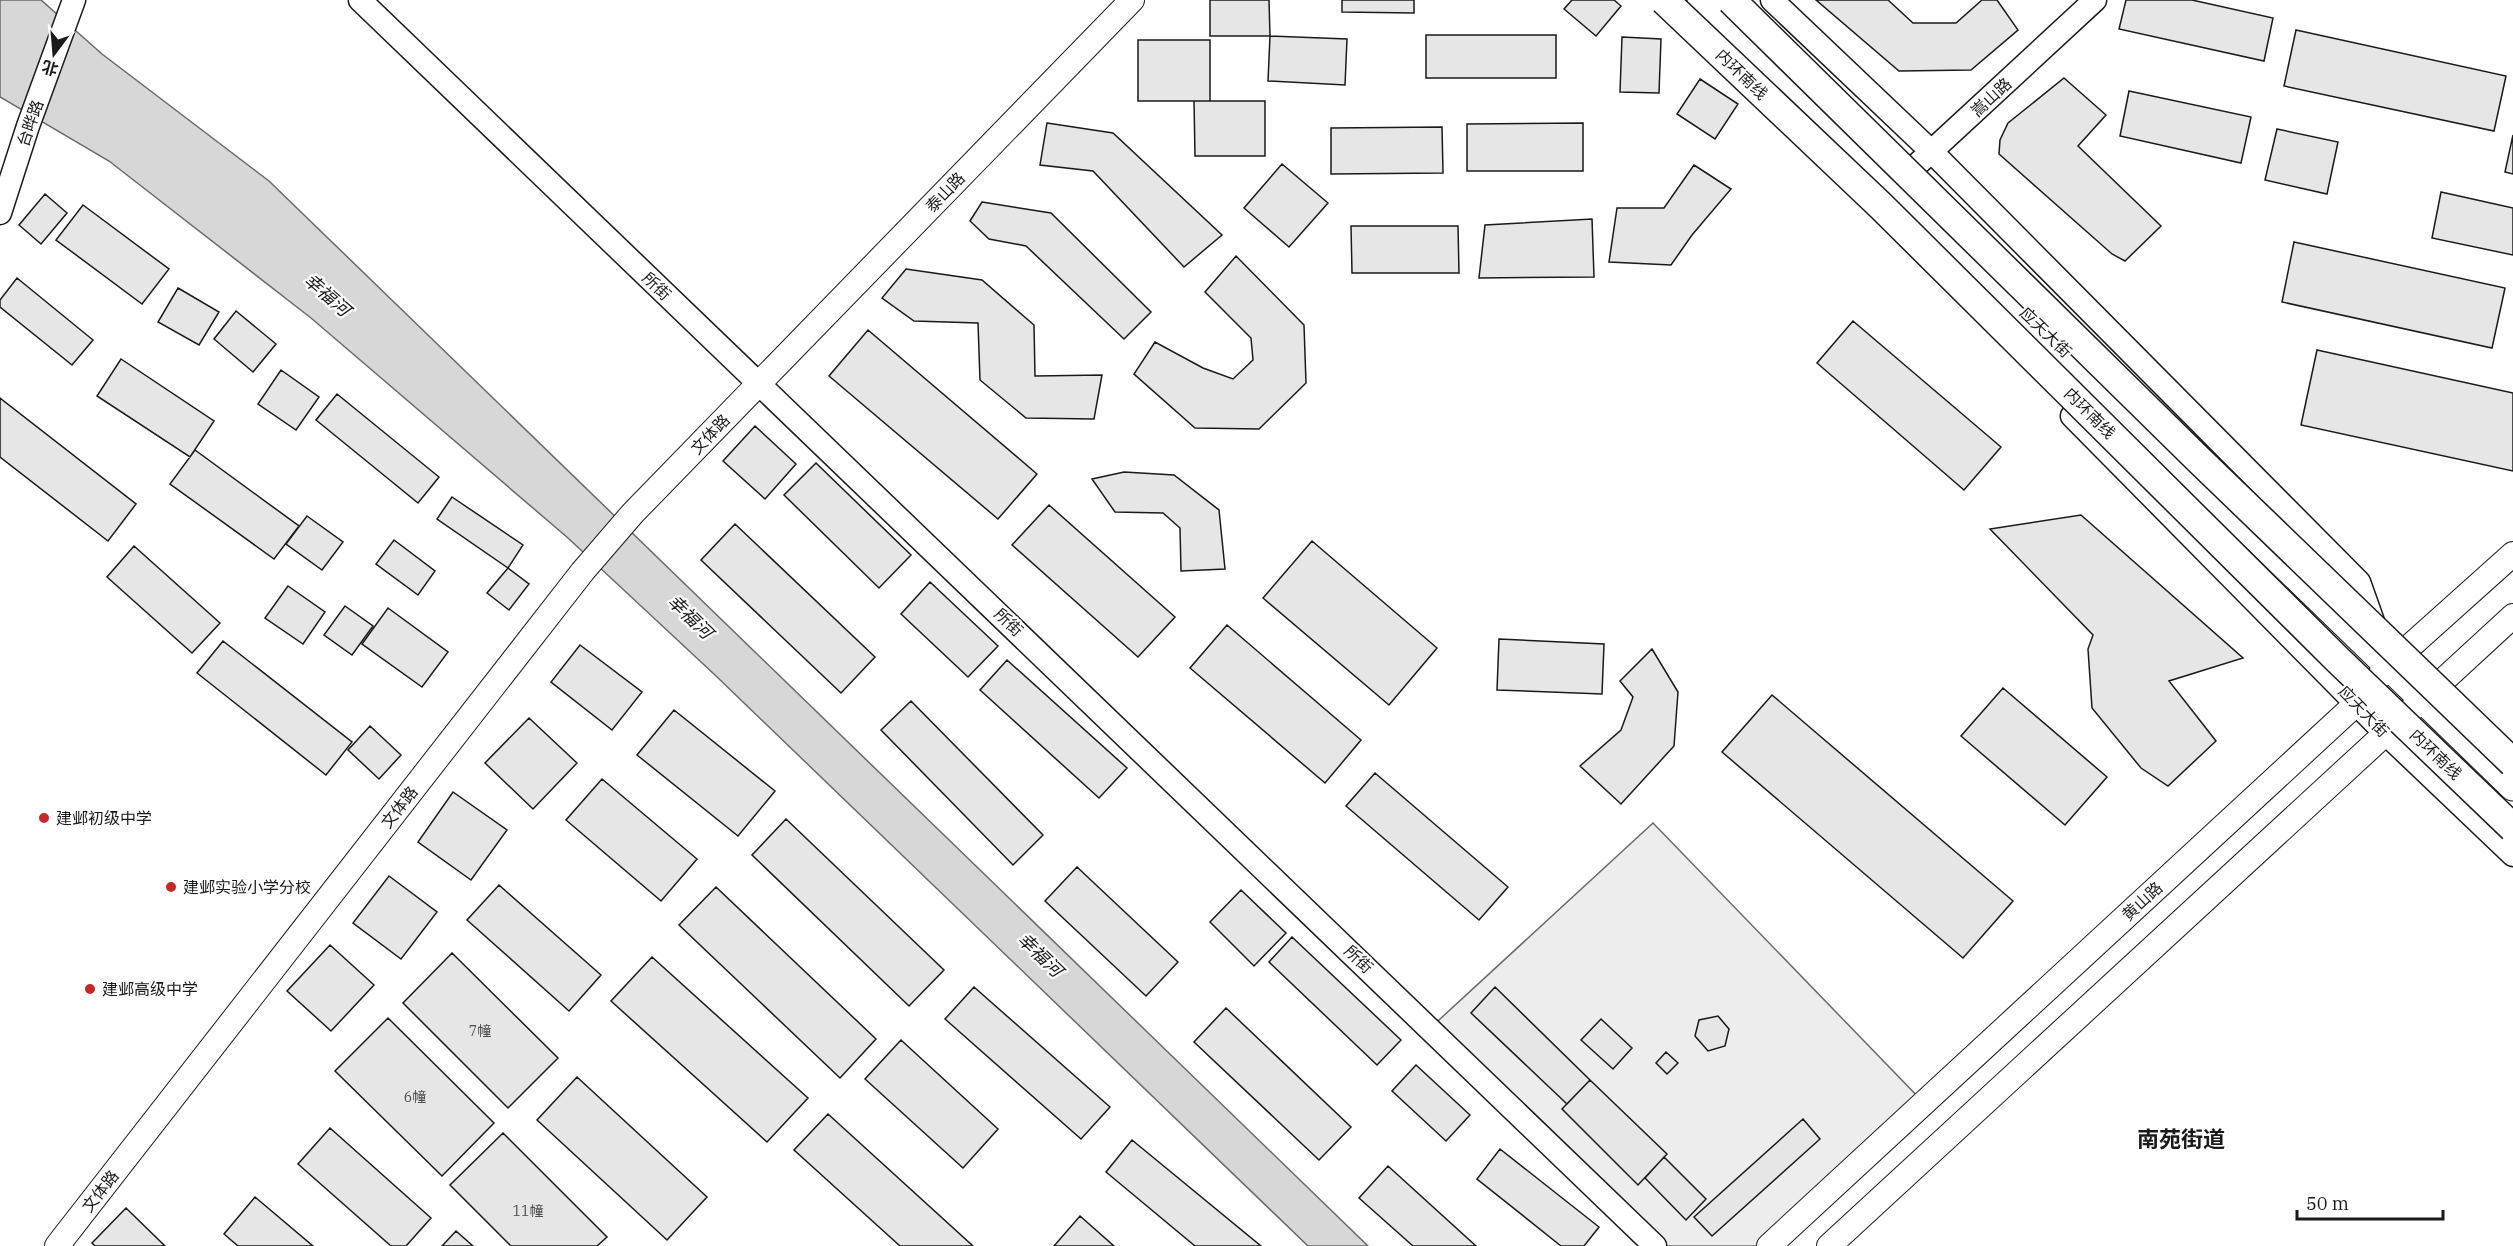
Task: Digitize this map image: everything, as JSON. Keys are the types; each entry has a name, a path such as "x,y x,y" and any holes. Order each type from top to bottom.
{"highway":[{"name":"内环南线","path":"1664,0 1881,206 2330,652 2513,828"},
{"path":"1731,0 2191,452 2513,763"}],"main road":[{"name":"泰山路","path":"758,383 1132,0"},
{"name":"应天大街","path":"1680,0 1891,190"},
{"name":"应天大街","path":"1701,0 2416,706 2513,811"},
{"name":"文体路","path":"57,1246 589,565 626,522 758,383"},
{"name":"黄山路","path":"1769,1246 2357,702 2382,673 2513,554"},
{"path":"1829,1246 2513,616"},
{"name":"应天大街","path":"2416,706 2513,787"}],"street":[{"name":"台晔路","path":"0,213 28,126 74,0"},
{"name":"所街","path":"360,0 1656,1246"},
{"name":"应天大街","path":"1772,0 1932,152 2359,582 2382,673"},
{"name":"嵩山路","path":"1891,190 2095,0"},
{"name":"应天大街","path":"1891,190 1893,235 2357,702 2385,733 2513,855"},
{"name":"应天大街","path":"2416,706 2513,748"}],"shaded area":[{"path":"1653,823 1924,1103 1769,1246 1654,1246 1427,1031"}],"water":[{"name":"幸福河","path":"0,0 41,0 102,54 269,181 1368,1246 1308,1246 715,675 568,538 311,318 109,161 0,97"}],"building":[{"path":"1210,0 1269,0 1270,36 1210,36"},
{"path":"1342,0 1414,0 1414,13 1342,12"},
{"path":"1572,0 1614,0 1621,6 1596,36 1564,9"},
{"path":"1816,0 1888,0 1913,23 1956,23 1982,0 1997,0 2018,30 1971,70 1899,71"},
{"path":"2126,0 2192,0 2273,18 2264,61 2119,29"},
{"path":"2296,30 2506,76 2494,131 2284,86"},
{"path":"1426,35 1556,35 1556,78 1426,78"},
{"path":"1270,36 1347,39 1345,85 1268,81"},
{"path":"1622,37 1661,39 1659,93 1620,92"},
{"path":"1138,40 1210,40 1210,101 1138,101"},
{"path":"2064,78 2106,115 2078,146 2161,226 2125,261 2112,254 1999,154 2000,140 2008,123"},
{"path":"1700,79 1738,104 1715,139 1677,114"},
{"path":"2129,91 2251,117 2241,163 2120,136"},
{"path":"1194,101 1265,101 1265,156 1195,156"},
{"path":"1047,123 1113,133 1222,235 1184,267 1093,171 1040,165"},
{"path":"1583,123 1583,171 1467,171 1467,124"},
{"path":"1442,127 1443,173 1331,174 1331,128"},
{"path":"2277,129 2338,142 2327,194 2265,180"},
{"path":"2513,135 2513,174 2505,172"},
{"path":"1282,164 1328,203 1289,247 1244,208"},
{"path":"1694,165 1731,189 1692,235 1671,265 1609,262 1617,208 1664,208"},
{"path":"2441,192 2513,208 2513,255 2432,238"},
{"path":"45,194 67,213 41,244 19,225"},
{"path":"982,202 1051,213 1151,312 1124,339 1026,246 989,239 970,221"},
{"path":"83,205 169,269 142,304 56,240"},
{"path":"1592,219 1594,277 1479,278 1485,225"},
{"path":"1351,226 1458,226 1459,273 1352,273"},
{"path":"2294,242 2505,288 2492,348 2282,302"},
{"path":"1236,256 1304,325 1306,383 1259,429 1195,428 1134,374 1155,342 1203,368 1233,379 1253,360 1251,338 1205,292"},
{"path":"906,269 982,280 1034,325 1035,376 1102,375 1094,419 1026,418 980,380 978,323 914,321 882,298"},
{"path":"17,278 93,340 72,365 0,307 0,300"},
{"path":"178,288 219,312 199,345 158,322"},
{"path":"236,311 276,344 253,372 214,339"},
{"path":"1853,321 2001,447 1964,490 1817,363"},
{"path":"868,330 1037,474 998,519 829,376"},
{"path":"2317,350 2513,393 2513,471 2301,425"},
{"path":"121,359 214,421 190,457 97,396"},
{"path":"281,370 319,397 296,430 258,404"},
{"path":"337,394 439,477 418,503 316,420"},
{"path":"0,398 136,504 108,541 0,457"},
{"path":"755,426 796,464 765,499 723,461"},
{"path":"195,450 299,526 274,559 170,484"},
{"path":"816,463 911,555 879,588 784,495"},
{"path":"1124,472 1174,475 1219,510 1225,569 1181,571 1180,528 1163,513 1115,512 1092,479"},
{"path":"452,497 523,545 508,568 437,519"},
{"path":"1049,505 1175,617 1138,657 1012,545"},
{"path":"2081,515 2243,658 2169,681 2216,741 2168,786 2141,768 2092,708 2088,649 2093,635 1990,529"},
{"path":"307,516 343,542 322,570 286,544"},
{"path":"735,524 875,657 841,693 701,560"},
{"path":"394,540 435,571 418,595 376,564"},
{"path":"1312,541 1437,648 1389,705 1263,598"},
{"path":"134,546 220,623 192,653 107,577"},
{"path":"508,568 529,584 509,610 487,593"},
{"path":"930,582 998,646 968,677 901,614"},
{"path":"288,586 325,612 303,644 265,618"},
{"path":"345,606 373,626 352,655 324,635"},
{"path":"388,608 448,652 422,687 362,644"},
{"path":"1227,625 1361,740 1325,783 1190,668"},
{"path":"1499,639 1604,644 1602,694 1497,690"},
{"path":"223,641 352,742 326,775 197,673"},
{"path":"580,645 642,692 612,730 551,682"},
{"path":"1652,649 1678,692 1674,746 1621,804 1580,766 1621,730 1633,697 1620,681"},
{"path":"1007,660 1127,768 1099,798 980,690"},
{"path":"2003,688 2107,777 2065,825 1961,736"},
{"path":"1772,695 2013,901 1963,958 1722,752"},
{"path":"911,701 1043,835 1013,865 881,730"},
{"path":"674,710 775,791 738,836 637,755"},
{"path":"529,718 577,763 533,809 485,763"},
{"path":"370,726 401,755 379,779 348,750"},
{"path":"1375,773 1508,887 1479,920 1346,806"},
{"path":"602,779 697,859 661,901 566,820"},
{"path":"453,792 507,830 471,880 418,842"},
{"path":"786,819 944,970 909,1006 752,855"},
{"path":"1077,867 1178,962 1146,996 1045,901"},
{"path":"389,876 437,912 401,959 353,923"},
{"path":"499,885 601,975 569,1011 467,920"},
{"path":"716,887 876,1039 840,1078 679,925"},
{"path":"1241,890 1286,933 1254,966 1210,922"},
{"path":"1292,937 1401,1040 1377,1065 1269,962"},
{"path":"330,945 374,985 331,1031 287,991"},
{"path":"452,953 558,1058 508,1108 403,1003"},
{"path":"652,957 808,1098 767,1142 611,1001"},
{"path":"974,987 1110,1107 1081,1139 945,1019"},
{"path":"1495,987 1590,1080 1567,1104 1471,1013"},
{"path":"1226,1008 1351,1127 1319,1160 1194,1042"},
{"path":"1718,1016 1729,1029 1725,1046 1708,1051 1695,1036 1699,1020"},
{"path":"388,1018 494,1123 442,1176 335,1071"},
{"path":"1601,1019 1632,1048 1613,1069 1581,1040"},
{"path":"901,1040 998,1129 963,1168 865,1079"},
{"path":"1666,1052 1678,1063 1667,1074 1656,1063"},
{"path":"1416,1065 1470,1115 1446,1141 1392,1091"},
{"path":"577,1077 707,1197 667,1240 537,1120"},
{"path":"1590,1080 1667,1154 1638,1185 1562,1109"},
{"path":"828,1114 973,1246 900,1246 794,1150"},
{"path":"1803,1119 1820,1139 1712,1236 1694,1217"},
{"path":"330,1128 431,1218 406,1246 391,1246 298,1164"},
{"path":"503,1133 607,1237 597,1246 511,1246 450,1185"},
{"path":"1132,1140 1261,1246 1195,1246 1106,1172"},
{"path":"1500,1149 1599,1227 1584,1246 1561,1246 1477,1179"},
{"path":"1664,1157 1706,1199 1686,1220 1645,1178"},
{"path":"1388,1166 1476,1246 1413,1246 1359,1198"},
{"path":"255,1197 313,1246 238,1246 224,1234"},
{"path":"126,1208 165,1246 95,1246 92,1243"},
{"path":"1080,1216 1114,1246 1054,1246"},
{"path":"456,1231 473,1246 442,1246"}],"place":[{"name":"建邺初级中学","path":"44,818"},
{"name":"建邺实验小学分校","path":"171,887"},
{"name":"建邺高级中学","path":"90,989"}],"district":[{"name":"南苑街道","path":"2181,1139"}]}
